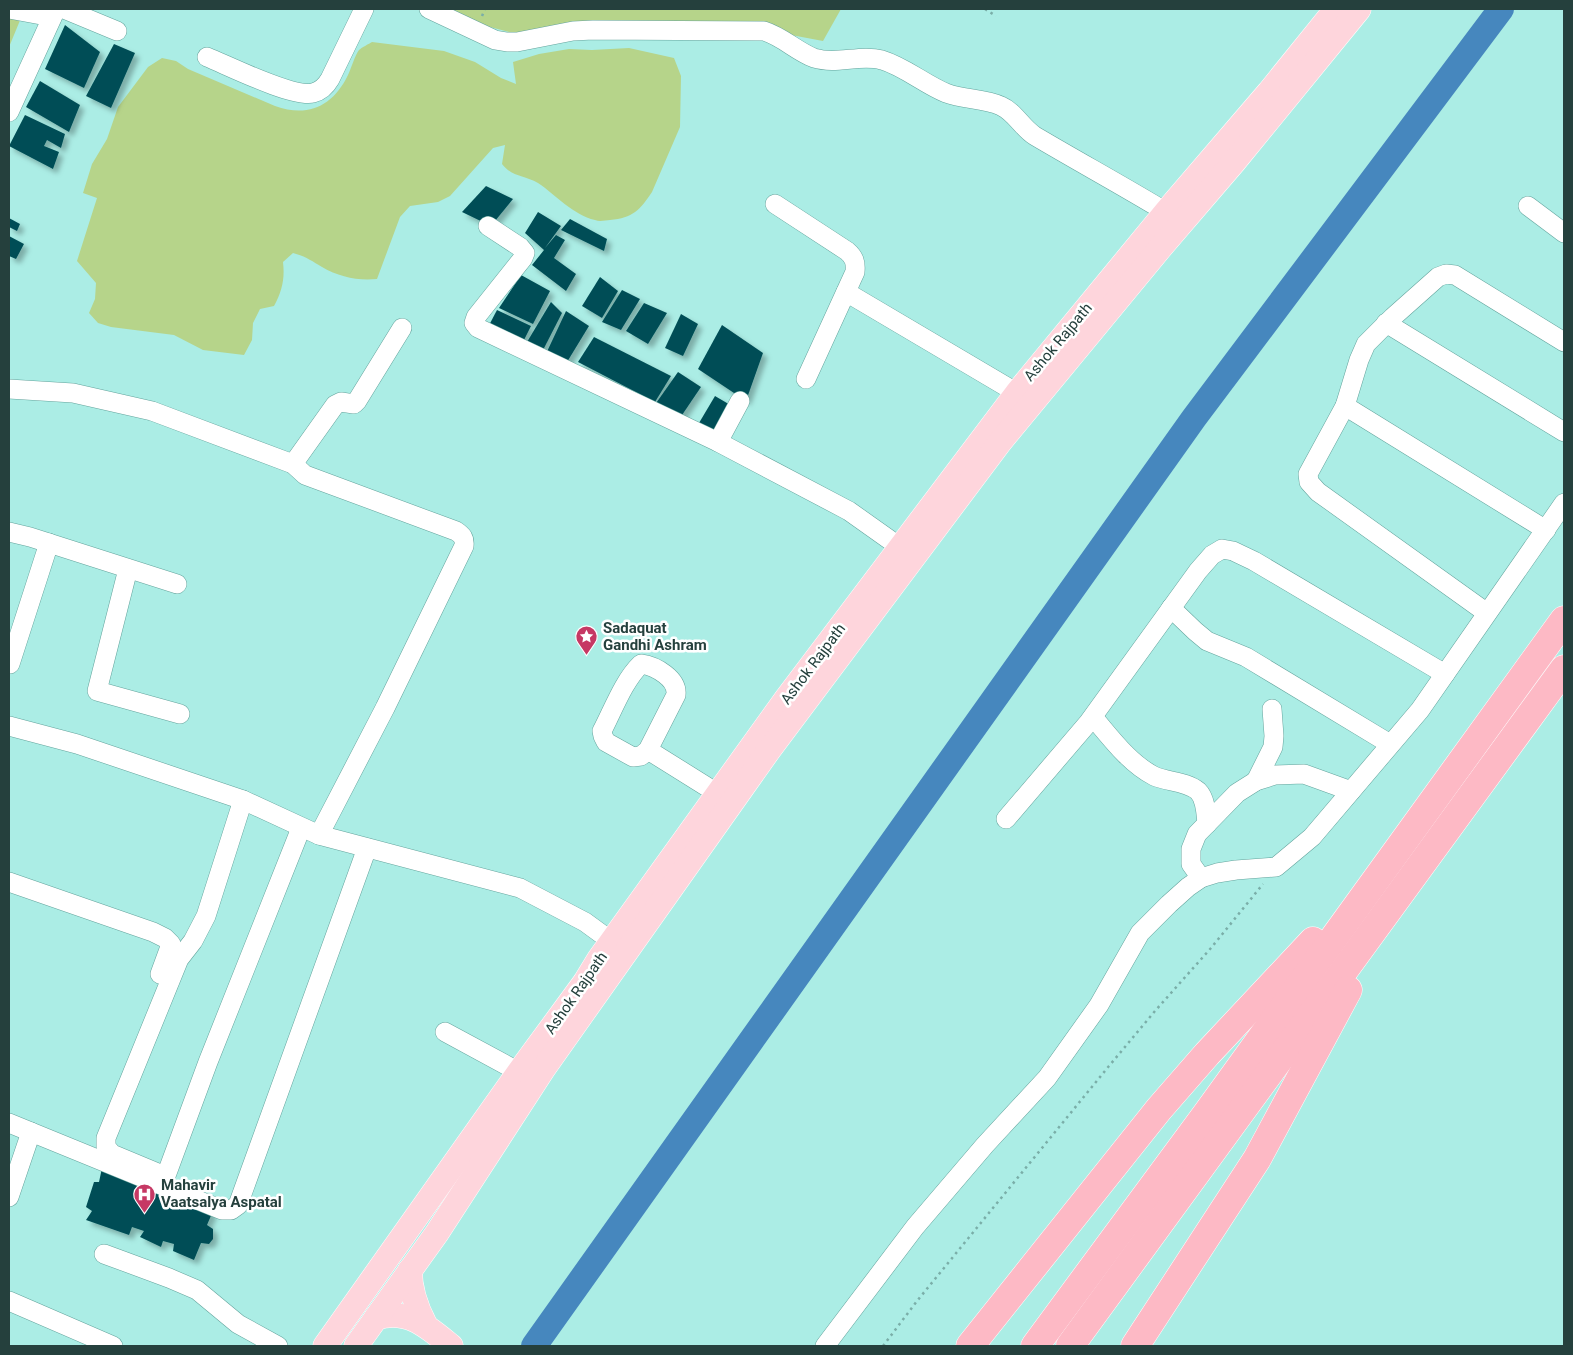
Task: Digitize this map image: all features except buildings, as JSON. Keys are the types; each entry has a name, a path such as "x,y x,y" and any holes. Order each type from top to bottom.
{"highway":[{"path":"1034,1346 1207,1112 1564,620"},
{"path":"1070,1346 1564,669"},
{"path":"970,1346 1159,1109 1207,1054 1392,856"},
{"path":"1135,1346 1257,1159 1396,900"}],"main road":[{"name":"Ashok Rajpath","path":"356,1346 437,1233 544,1068 619,947 725,798 786,699 907,552 1166,212 1269,92 1345,12"},
{"name":"Ashok Rajpath","path":"1023,399 1161,247 1234,162 1345,12"},
{"name":"Ashok Rajpath","path":"325,1346 519,1072 586,982 599,959 619,947"},
{"path":"410,1270 412,1294 425,1324 451,1346"},
{"path":"376,1318 391,1315 400,1316 425,1324"}],"street":[{"path":"9,9 57,12 117,31"},
{"path":"207,57 291,92 311,94 319,92 330,79 364,9"},
{"path":"429,9 488,37 507,42 518,42 573,31 764,32 778,36 805,54 823,60 881,60 945,92 962,98 991,102 1006,108 1034,135 1166,212"},
{"path":"9,112 57,12"},
{"path":"775,204 848,251 855,261 855,272 806,379"},
{"path":"1528,206 1564,233"},
{"path":"488,226 520,246 525,253 476,317 474,323 478,328 718,442 849,511 907,552"},
{"path":"1488,613 1311,486 1308,474 1345,406 1358,360 1366,344 1386,323 1438,277 1451,274 1564,342"},
{"path":"846,292 1023,399"},
{"path":"1386,323 1564,432"},
{"path":"293,464 336,405 341,402 354,404 357,401 402,328"},
{"path":"9,389 73,393 152,411 293,464 305,475 456,531 465,540 464,546 385,708 319,835"},
{"path":"718,442 740,400"},
{"path":"1345,406 1546,530"},
{"path":"825,1346 915,1227 985,1145 1046,1078 1098,1004 1140,933 1169,904 1201,878 1236,870 1276,867 1312,837 1420,710 1564,503"},
{"path":"9,532 177,584"},
{"path":"10,664 49,544"},
{"path":"1006,819 1092,717 1198,571 1212,555 1222,549 1233,551 1254,561 1445,674"},
{"path":"128,569 97,691 180,714"},
{"path":"1171,608 1195,631 1208,640 1246,657 1390,744"},
{"path":"641,664 648,665 663,674 674,682 677,688 676,695 648,750 641,756 633,757 606,742 602,731 618,698 636,668 641,664"},
{"path":"1256,781 1273,747 1272,708"},
{"path":"1092,717 1133,762 1142,769 1157,777 1189,786 1198,791 1202,796 1205,806 1207,824"},
{"path":"9,726 77,744 243,800 319,835 520,888 585,922 619,947"},
{"path":"648,750 725,798"},
{"path":"1201,878 1191,864 1191,849 1197,834 1237,793 1256,781 1275,775 1304,774 1351,791"},
{"path":"243,800 206,916 193,941 179,959 106,1138 106,1148 112,1154 160,1174 167,1172 208,1062 301,828"},
{"path":"9,1123 222,1210 231,1210 238,1205 367,848"},
{"path":"9,882 154,932 166,938 171,944 91,1156"},
{"path":"445,1032 519,1072"},
{"path":"9,1197 31,1132"},
{"path":"104,1254 197,1290 238,1324 278,1346"},
{"path":"9,1302 113,1346"}],"path":[{"path":"985,9 996,16"},
{"path":"883,1346 1109,1066 1211,948 1276,867"}],"green space":[{"path":"455,9 841,9 823,41 744,26 520,35 452,17"},
{"path":"9,16 21,18 9,47"},
{"path":"372,42 444,51 475,62 501,78 516,84 513,62 539,54 569,49 629,48 674,58 681,76 680,127 648,198 640,208 630,215 610,220 597,221 579,214 538,183 514,174 502,164 505,145 493,148 450,196 438,202 410,206 400,217 377,279 356,279 342,276 293,253 283,262 284,274 277,301 274,306 260,309 253,323 252,340 244,355 203,350 174,335 111,327 98,323 89,313 95,299 96,283 77,261 97,198 83,193 92,164 107,139 118,107 148,67 162,58 176,61 188,69 275,106 298,111 309,110 327,102 335,95 348,75 359,50"}],"waterway":[{"path":"534,1346 1194,418 1501,9"}],"place":[{"name":"Sadaquat Gandhi Ashram","path":"587,656"},
{"name":"Mahavir Vaatsalya Aspatal","path":"145,1213"}]}
